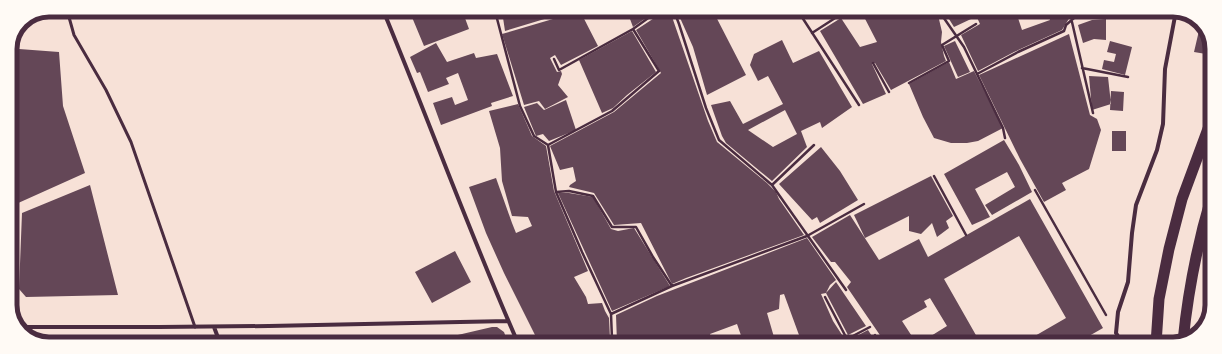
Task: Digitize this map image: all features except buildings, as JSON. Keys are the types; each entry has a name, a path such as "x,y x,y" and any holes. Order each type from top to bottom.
{"highway":[{"path":"1156,337 1159,299 1168,249 1182,199 1205,137"},
{"path":"1184,335 1188,294 1205,220"}],"street":[{"path":"385,17 422,106 447,174 515,337"},
{"path":"1119,337 1116,333 1118,312 1128,282 1135,209 1157,150 1163,124 1165,69 1175,17"},
{"path":"26,327 214,327 508,321"},
{"path":"214,327 218,337"}],"lane":[{"path":"69,17 74,35 106,90 131,142 195,327"}],"path":[{"path":"496,17 520,106 534,136 548,145 556,192 611,314 612,337"},
{"path":"554,59 559,70 633,29 650,17"},
{"path":"676,17 706,108 719,140 772,185 846,290"},
{"path":"802,17 859,105"},
{"path":"812,33 837,17"},
{"path":"943,17 964,47 1003,128 1005,138"},
{"path":"977,74 1018,52 1064,31 1066,25 1076,17"},
{"path":"1072,21 1093,113"},
{"path":"909,83 948,61 942,44 976,24"},
{"path":"548,145 612,111 659,71 633,29"},
{"path":"873,64 889,92"},
{"path":"1082,68 1128,77"},
{"path":"772,185 814,145"},
{"path":"934,176 966,235"},
{"path":"1035,190 1116,333"},
{"path":"556,192 569,191 593,196 612,227 636,227 672,286"},
{"path":"611,314 672,286 807,236 864,204"},
{"path":"825,297 846,337"},
{"path":"851,337 870,327"}]}
